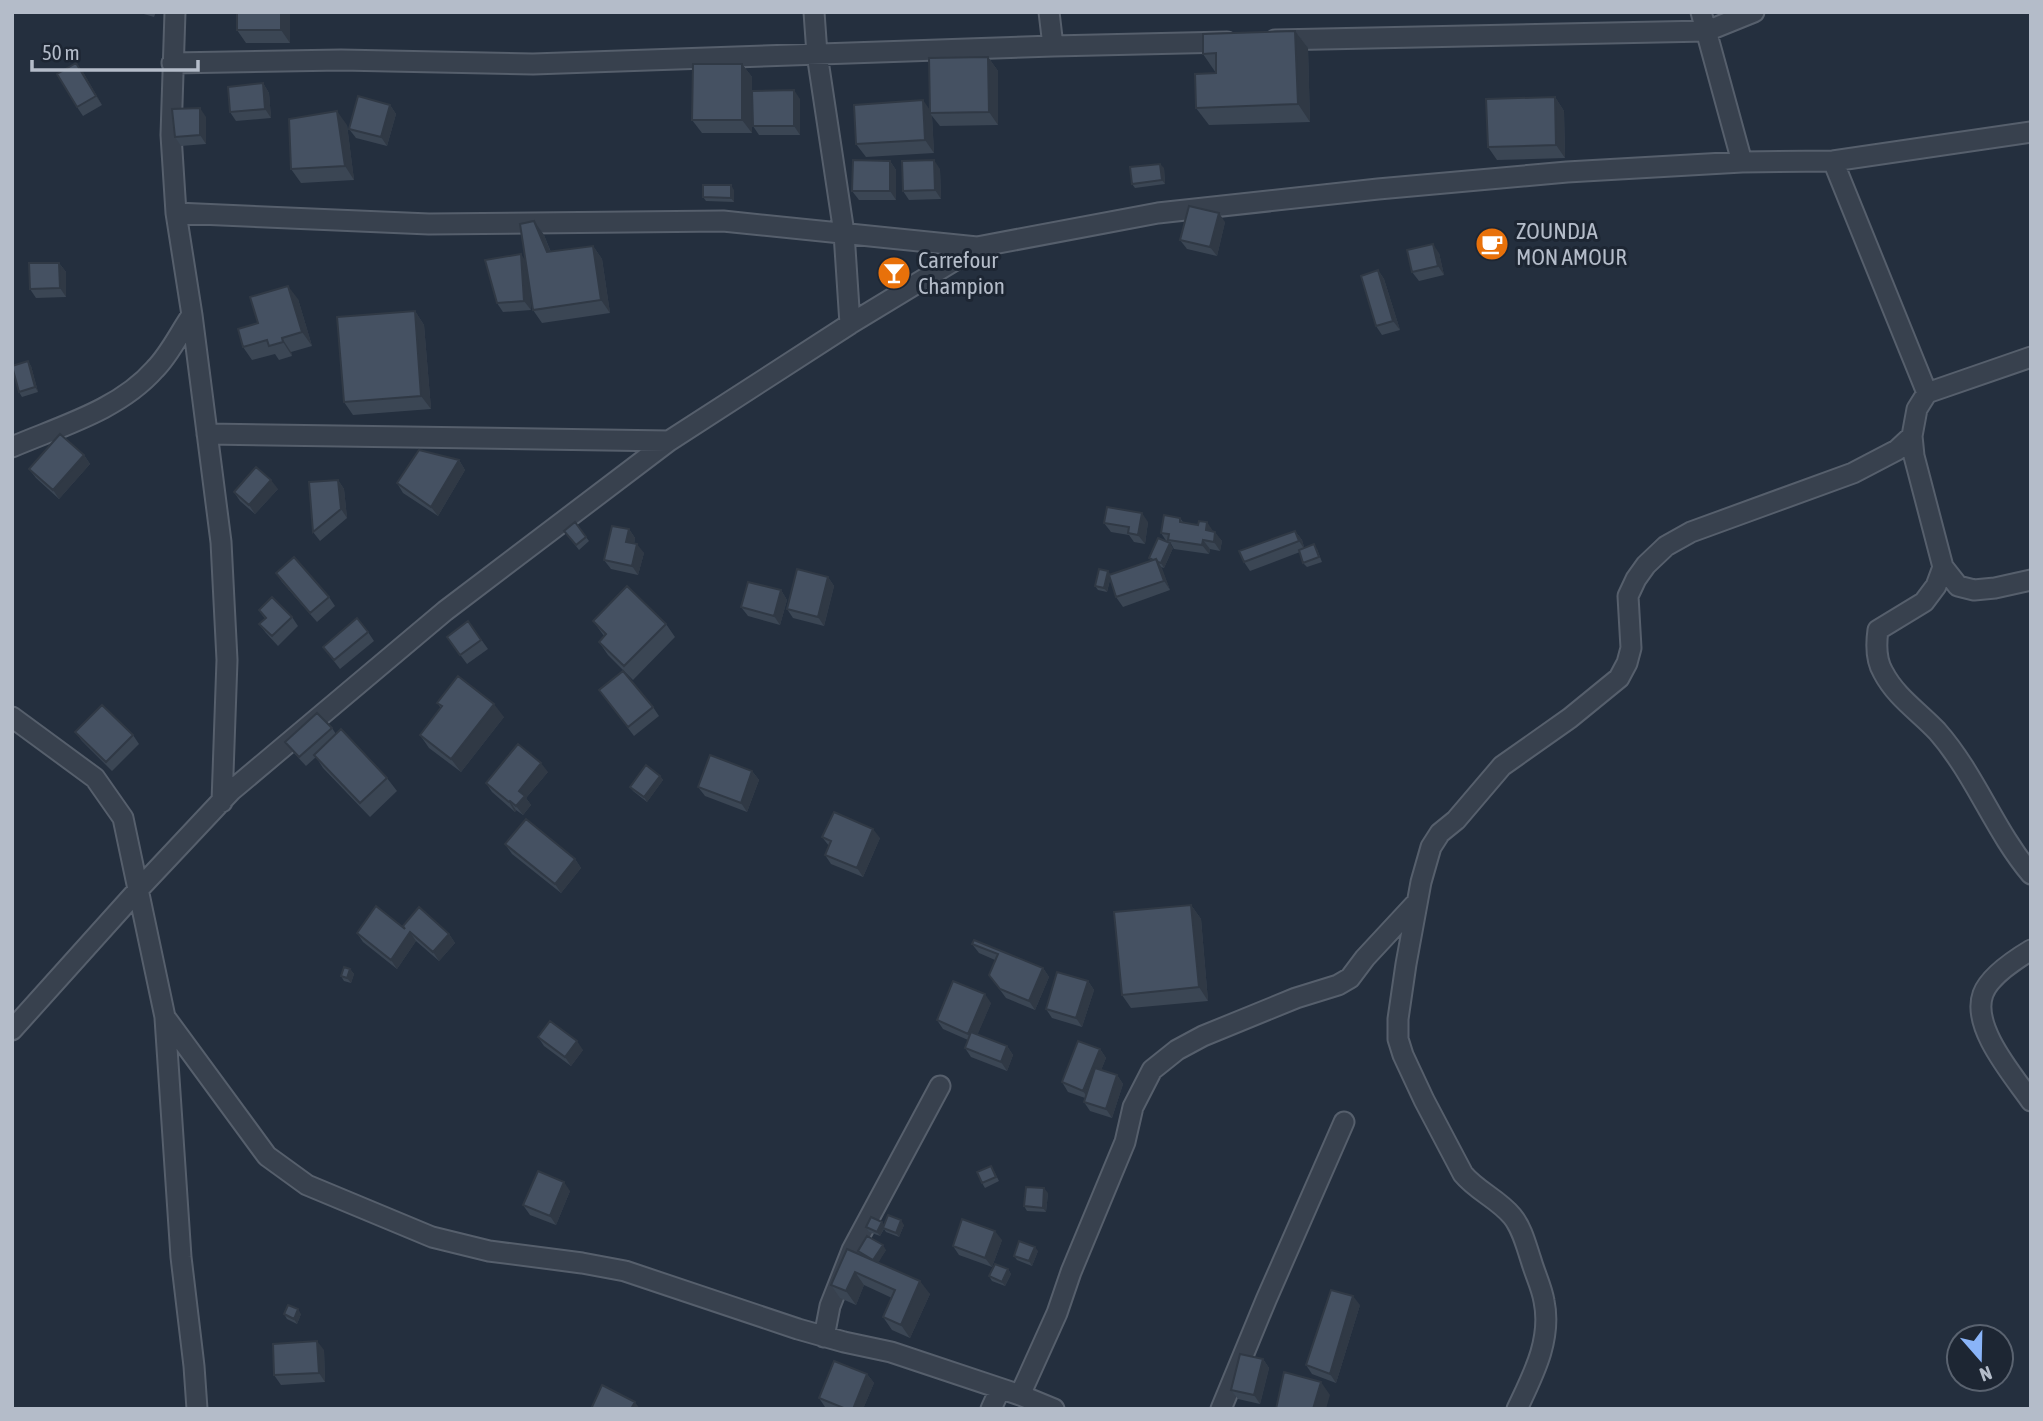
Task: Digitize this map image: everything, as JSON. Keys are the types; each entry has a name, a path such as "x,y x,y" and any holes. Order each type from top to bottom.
{"street":[{"path":"175,12 171,135 176,213 221,542 226,647 222,802"},
{"path":"814,12 817,54 844,233 850,324"},
{"path":"1049,12 1053,46"},
{"path":"172,63 341,60 533,64 1255,41 1704,21 1754,12"},
{"path":"1704,21 1742,162"},
{"path":"176,213 429,224 723,221 977,247 1158,213 1350,192 1567,172 1742,162 1833,161 2031,132"},
{"path":"1833,161 1927,393"},
{"path":"12,1030 137,891 222,802 253,772 444,611 669,441 850,324 977,247"},
{"path":"12,447 90,415 135,389 157,368 192,315"},
{"path":"2031,357 1927,393 1917,409 1912,436 1914,456 1943,567 1958,586 1974,590 2031,580"},
{"path":"207,434 669,441"},
{"path":"1517,1409 1534,1372 1545,1338 1545,1302 1521,1232 1512,1216 1463,1174 1444,1141 1398,1039 1398,1019 1417,902 1431,847 1440,833 1456,820 1502,766 1570,718 1619,678 1628,663 1631,648 1629,596 1636,579 1666,546 1691,532 1853,473 1897,450 1912,436"},
{"path":"1943,567 1936,586 1924,602 1878,631 1875,645 1881,669 1893,690 1936,731 1972,779 2019,860 2031,874"},
{"path":"12,717 95,778 123,818 164,1017 181,1257 197,1409"},
{"path":"1020,1395 1057,1313 1071,1272 1125,1142 1133,1107 1152,1070 1177,1050 1203,1036 1296,998 1338,985 1350,978 1417,902"},
{"path":"2031,950 1997,975 1983,993 1981,1012 1984,1027 2031,1101"},
{"path":"164,1017 267,1156 307,1185 432,1237 489,1251 625,1271 824,1336 891,1352 1054,1409"},
{"path":"824,1336 830,1306 852,1250 940,1086"},
{"path":"1221,1409 1344,1122"},
{"path":"991,1409 1000,1389"}],"building":[{"path":"237,12 281,12 281,30 237,30"},
{"path":"1295,31 1298,104 1196,108 1195,74 1216,73 1216,53 1203,54 1203,34"},
{"path":"988,57 989,112 930,113 929,58"},
{"path":"76,63 96,96 77,107 57,74"},
{"path":"693,64 742,64 742,120 692,120"},
{"path":"263,83 265,109 230,112 228,87"},
{"path":"794,90 794,126 753,126 752,91"},
{"path":"358,96 390,105 381,137 349,129"},
{"path":"1555,97 1556,145 1488,147 1486,99"},
{"path":"923,100 925,140 856,144 854,105"},
{"path":"200,108 200,135 175,137 172,109"},
{"path":"337,111 345,166 291,169 289,119"},
{"path":"853,160 890,161 890,191 852,191"},
{"path":"934,160 935,190 903,191 902,161"},
{"path":"1160,164 1162,180 1132,184 1130,167"},
{"path":"703,185 731,185 731,198 703,197"},
{"path":"1189,206 1219,213 1210,247 1180,240"},
{"path":"534,221 547,252 593,246 601,300 533,310 520,224"},
{"path":"1433,244 1438,266 1412,272 1407,250"},
{"path":"521,254 524,301 497,303 485,260"},
{"path":"29,263 59,263 60,288 30,289"},
{"path":"1378,270 1393,321 1376,326 1361,276"},
{"path":"288,286 302,332 282,338 283,342 269,346 267,340 243,347 238,329 258,323 250,297"},
{"path":"415,311 421,396 344,402 337,317"},
{"path":"28,361 35,387 19,392 12,366"},
{"path":"60,434 84,455 53,490 29,469"},
{"path":"419,450 459,460 431,507 397,483"},
{"path":"256,467 271,480 249,505 234,492"},
{"path":"338,480 341,509 313,532 309,482"},
{"path":"1107,507 1142,513 1138,535 1128,533 1129,527 1104,523"},
{"path":"1164,515 1180,518 1180,522 1198,525 1199,521 1207,522 1206,530 1215,532 1214,542 1203,540 1202,545 1168,540 1169,534 1161,533"},
{"path":"575,522 586,537 576,545 564,531"},
{"path":"612,526 629,529 626,542 637,544 632,566 604,560"},
{"path":"1295,531 1299,541 1244,562 1239,551"},
{"path":"1158,538 1170,543 1161,563 1149,558"},
{"path":"1314,544 1319,557 1303,563 1299,550"},
{"path":"294,557 329,597 310,613 276,573"},
{"path":"1156,559 1164,581 1116,597 1109,575"},
{"path":"797,569 828,577 818,617 787,609"},
{"path":"1099,569 1108,571 1104,588 1095,586"},
{"path":"748,582 781,590 774,616 741,607"},
{"path":"627,586 666,624 624,666 599,642 606,634 593,621"},
{"path":"272,597 292,617 272,636 259,624 266,618 259,610"},
{"path":"357,618 368,632 334,660 323,647"},
{"path":"468,621 481,640 460,655 447,637"},
{"path":"623,671 653,707 628,727 599,690"},
{"path":"458,676 494,704 451,759 420,735 442,706 437,703"},
{"path":"102,705 133,735 106,762 75,732"},
{"path":"317,713 332,728 299,757 285,742"},
{"path":"341,729 387,778 360,803 314,755"},
{"path":"518,744 541,763 519,791 525,796 516,806 486,783"},
{"path":"710,755 752,771 741,803 698,787"},
{"path":"646,765 660,776 644,797 630,787"},
{"path":"834,812 873,829 857,868 825,855 831,841 822,837"},
{"path":"526,819 575,859 555,884 505,844"},
{"path":"1191,905 1199,987 1122,995 1114,912"},
{"path":"376,906 405,929 403,926 419,907 449,934 433,952 410,932 391,960 357,933"},
{"path":"974,940 1043,968 1029,1001 1000,989 989,975 998,954 972,944"},
{"path":"344,967 350,969 347,978 341,976"},
{"path":"1057,972 1088,981 1076,1018 1046,1009"},
{"path":"953,981 985,994 968,1034 937,1020"},
{"path":"550,1021 577,1041 565,1057 538,1037"},
{"path":"971,1032 1007,1046 1001,1062 965,1048"},
{"path":"1078,1041 1100,1049 1083,1091 1062,1082"},
{"path":"1095,1068 1117,1075 1106,1109 1084,1102"},
{"path":"991,1166 996,1177 982,1183 977,1172"},
{"path":"538,1171 564,1182 550,1216 523,1205"},
{"path":"1026,1187 1044,1188 1043,1208 1024,1206"},
{"path":"888,1215 901,1220 896,1233 883,1228"},
{"path":"871,1217 882,1222 877,1232 866,1227"},
{"path":"962,1219 995,1231 985,1258 953,1246"},
{"path":"867,1236 883,1245 873,1260 858,1251"},
{"path":"1019,1241 1035,1247 1029,1261 1014,1256"},
{"path":"847,1249 920,1281 901,1325 883,1317 895,1290 855,1272 846,1291 831,1285"},
{"path":"995,1264 1008,1269 1002,1282 989,1276"},
{"path":"1331,1290 1353,1296 1330,1374 1306,1365"},
{"path":"288,1305 298,1309 294,1319 284,1314"},
{"path":"317,1341 319,1373 274,1375 273,1344"},
{"path":"1240,1354 1263,1359 1254,1395 1231,1390"},
{"path":"834,1361 867,1374 853,1409 846,1409 819,1398"},
{"path":"1284,1372 1321,1382 1313,1409 1276,1409"},
{"path":"602,1385 635,1402 631,1409 591,1409"}],"place":[{"name":"ZOUNDJA MON AMOUR","path":"1492,244"},
{"name":"Carrefour Champion","path":"894,273"}]}
